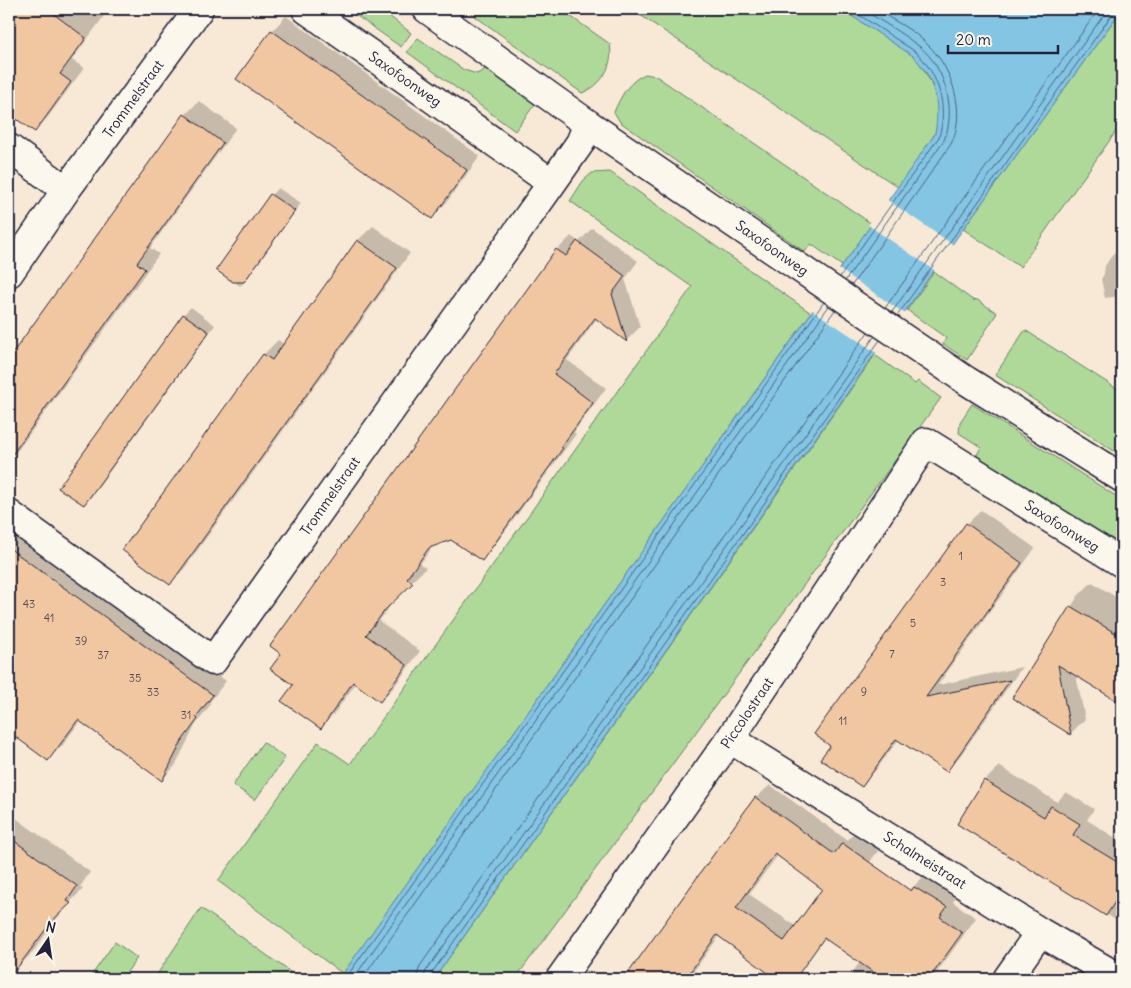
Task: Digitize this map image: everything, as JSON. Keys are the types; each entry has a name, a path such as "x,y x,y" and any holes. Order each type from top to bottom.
{"street":[{"name":"Trommelstraat","path":"9,273 66,190 199,9"},
{"name":"Saxofoonweg","path":"306,9 552,183"},
{"name":"Saxofoonweg","path":"428,9 588,124 921,350 1122,478"},
{"name":"Trommelstraat","path":"9,514 213,661 580,143 588,124"},
{"path":"9,148 66,190"},
{"name":"Saxofoonweg","path":"926,442 1122,563"},
{"name":"Piccolostraat","path":"560,979 730,738 926,442"},
{"name":"Schalmeistraat","path":"730,738 1040,932 1121,979"},
{"path":"1007,979 1040,932"}],"green space":[{"path":"347,9 380,9 411,33 401,47"},
{"path":"465,9 560,9 610,44 610,60 605,74 589,90 582,93"},
{"path":"631,9 841,9 914,56 926,73 935,94 938,104 938,125 922,155 898,187"},
{"path":"1122,9 1122,123 1020,267 963,229"},
{"path":"418,38 464,70 477,74 487,68 535,104 515,131 407,52"},
{"path":"645,74 656,76 872,224 842,266 811,244 805,252 620,122 614,112 619,100 634,81"},
{"path":"610,172 811,313 343,974 218,881 318,742 350,764 692,287 570,201 583,181 592,173"},
{"path":"934,272 974,301 976,299 997,313 967,360 943,344 946,338 907,310"},
{"path":"1025,330 1122,392 1122,456 995,375"},
{"path":"875,355 915,384 918,381 941,398 515,979 434,979"},
{"path":"972,404 1122,500 1122,545 976,457 981,447 959,433 960,422"},
{"path":"263,742 285,758 255,800 233,785"},
{"path":"201,908 300,979 154,979"},
{"path":"115,942 137,958 122,979 89,979"}],"water":[{"path":"841,9 1122,9 963,229 434,979 339,979 811,313 935,134 937,112 934,92 927,74 921,65 913,56"}],"pier":[{"path":"886,199 955,246 937,272 868,225"},
{"path":"837,268 907,315 878,354 811,309"}],"building":[{"path":"9,9 47,9 86,38 60,74 71,82 35,132 9,114"},
{"path":"271,30 467,170 432,219 236,79"},
{"path":"184,114 223,143 137,263 145,269 9,459 9,358"},
{"path":"270,194 295,211 244,282 233,282 216,270"},
{"path":"357,240 397,268 170,585 122,550 263,354 272,360"},
{"path":"577,241 625,276 612,294 627,342 595,318 554,374 593,403 561,447 563,448 482,561 451,540 429,548 407,578 413,583 386,609 366,635 407,665 380,702 353,682 321,729 281,701 293,685 270,669 281,654 270,646 556,249 566,256"},
{"path":"183,314 209,332 84,505 58,488"},
{"path":"966,523 1022,563 926,697 1010,680 947,772 896,739 862,787 820,759 830,746 814,734"},
{"path":"9,548 213,695 196,717 198,719 182,741 162,781 78,720 48,761 9,732"},
{"path":"1070,606 1122,637 1122,704 1058,665 1071,735 1012,698"},
{"path":"984,780 1044,817 1051,806 1080,824 1073,835 1122,865 1122,891 1106,916 957,824"},
{"path":"755,797 834,854 842,843 911,891 914,887 947,907 940,917 962,933 929,979 883,979 824,938 795,979 776,979 717,935 685,979 624,979","holes":["775,854 822,889 784,941 736,908"]},
{"path":"9,837 77,886 67,901 71,903 52,921 9,979"}]}
